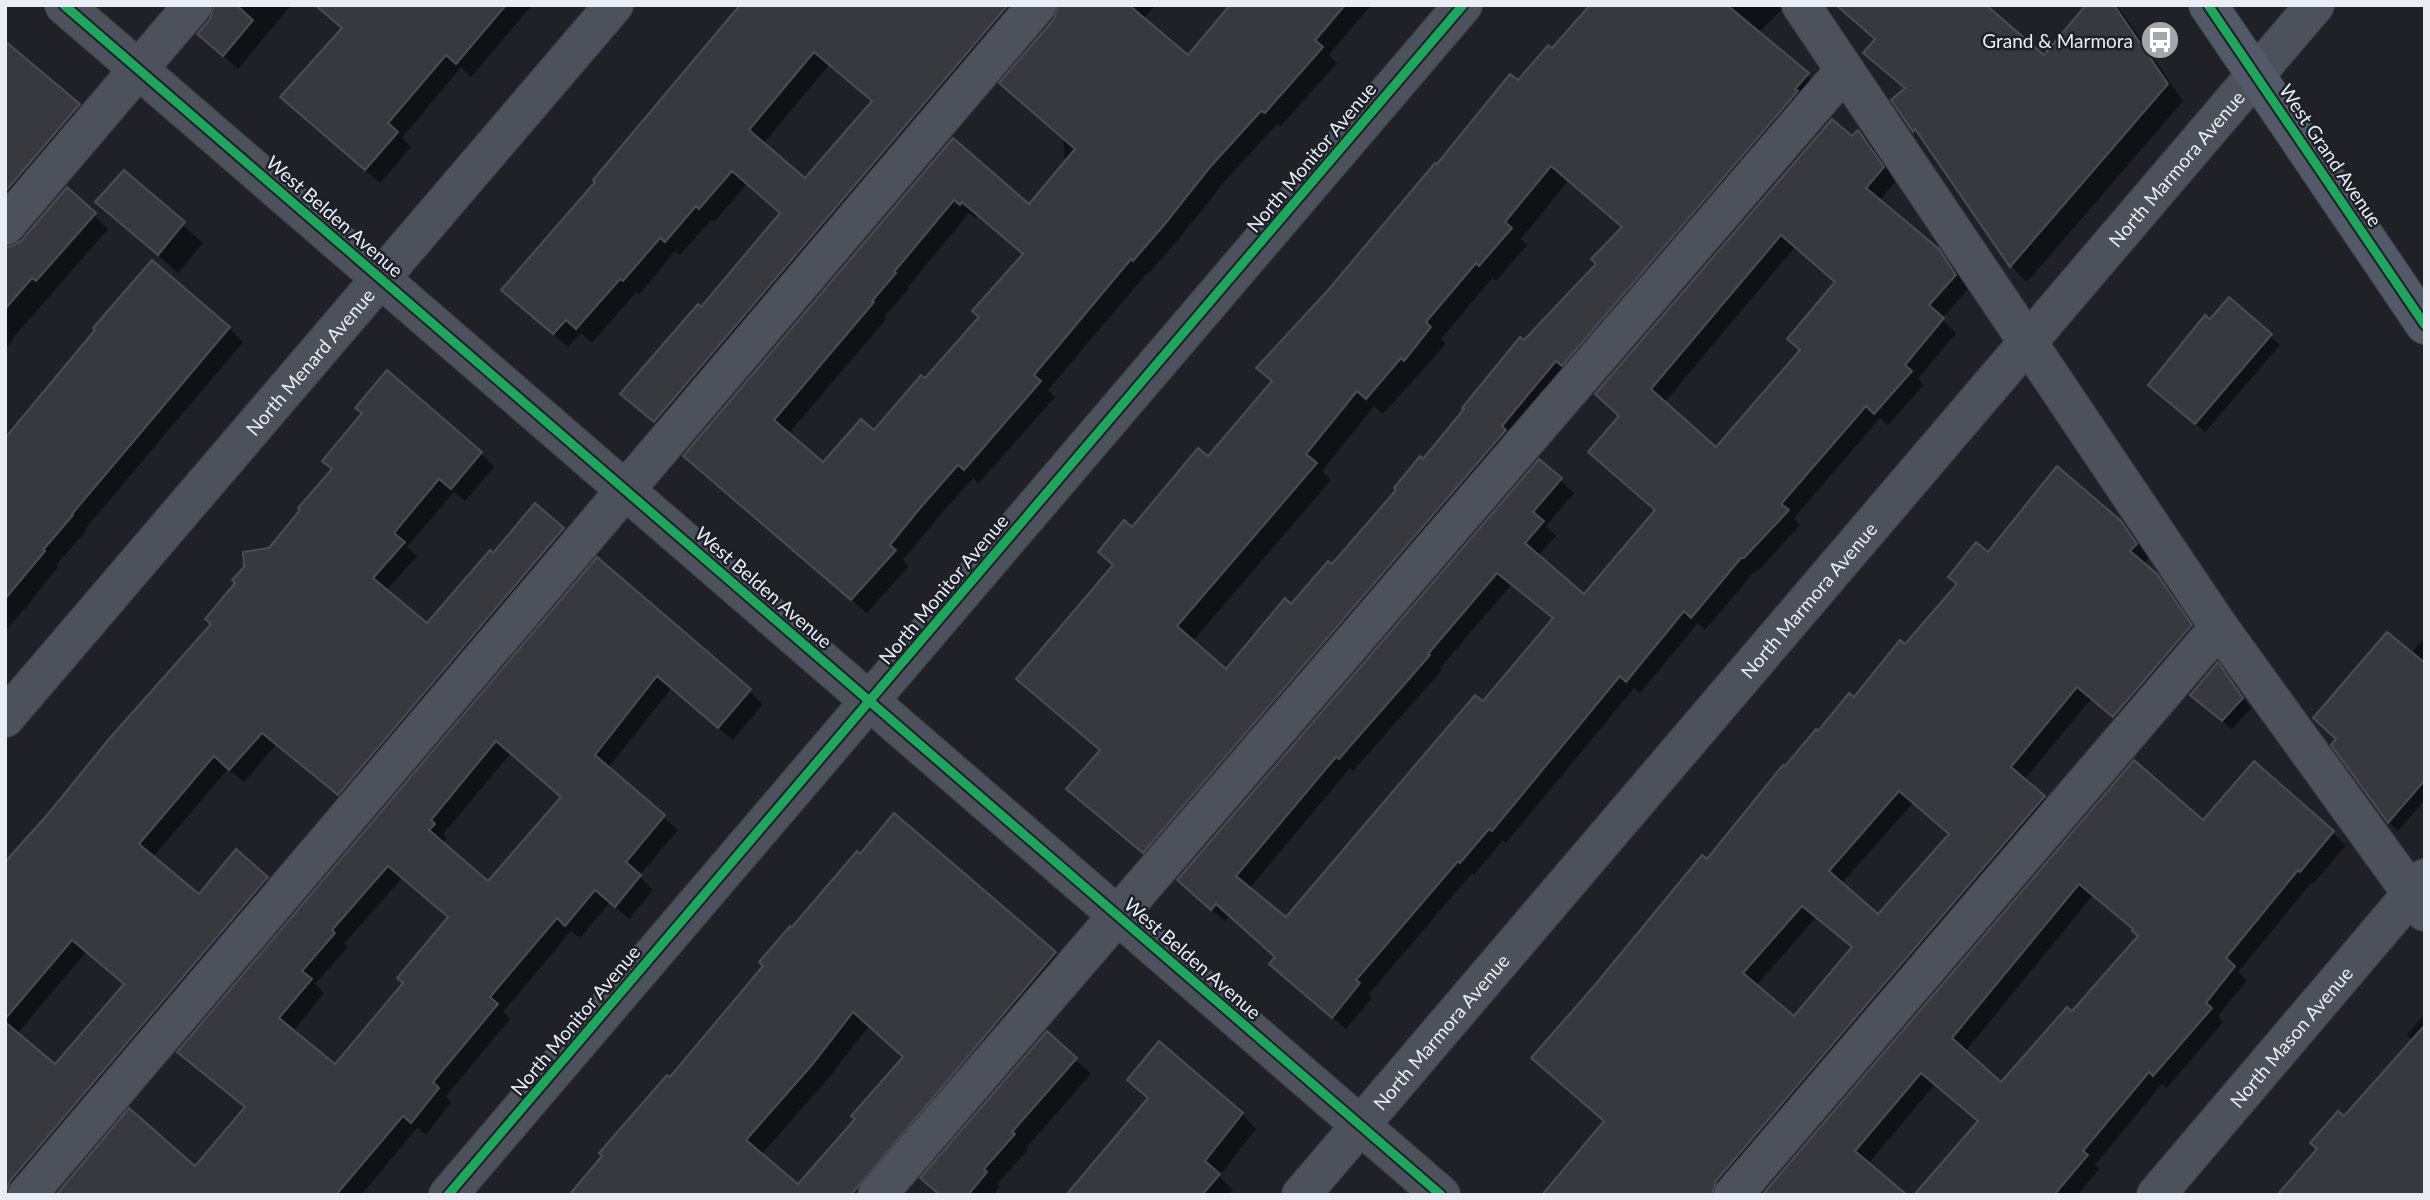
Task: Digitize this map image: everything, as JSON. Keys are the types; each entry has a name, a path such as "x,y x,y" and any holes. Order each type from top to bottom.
{"main road":[{"name":"West Grand Avenue","path":"2208,5 2425,325"}],"street":[{"name":"West Belden Avenue","path":"64,5 1441,1195"},
{"path":"5,226 193,5"},
{"name":"North Menard Avenue","path":"5,718 614,5"},
{"path":"27,1195 1037,5"},
{"name":"North Monitor Avenue","path":"448,1195 1463,5"},
{"path":"1801,5 2219,627 2420,894"},
{"name":"North Marmora Avenue","path":"1301,1195 2315,5"},
{"path":"877,1195 1844,71"},
{"path":"1733,1195 2219,627"},
{"name":"North Mason Avenue","path":"2155,1195 2420,894"}],"building":[{"path":"214,5 236,5 253,20 223,56 197,34 210,19"},
{"path":"315,5 506,5 456,64 446,55 388,123 398,132 365,170 280,97 342,28"},
{"path":"740,5 1008,5 654,422 620,394 698,304 701,307 780,213 732,171 699,209 696,206 665,242 660,238 576,329 566,320 553,334 501,290 595,182 593,180","holes":["814,52 872,101 805,178 749,130"]},
{"path":"1058,5 1129,5 1188,55 1230,5 1345,5 1315,40 1323,47 1265,113 1261,111 1211,166 1164,225 1133,261 1131,259 1034,375 1041,381 964,470 958,465 921,507 890,545 896,550 851,600 683,456 953,138 1029,204 1075,149 999,83 1054,19","holes":["954,200 960,205 962,202 1023,254 972,311 979,317 925,378 921,375 874,430 861,419 823,462 774,420 874,302 872,301 896,273 894,272"]},
{"path":"1590,5 1727,5 1809,73 1795,89 1798,91 1562,366 1556,361 1502,426 1506,430 1143,853 1066,789 1100,750 1016,679 1113,565 1098,552 1124,520 1132,527 1198,448 1208,456 1272,381 1256,368 1329,289 1435,163 1437,164 1510,74 1518,80 1548,45 1552,48","holes":["1551,166 1622,227 1591,259 1596,264 1524,340 1520,337 1423,459 1420,456 1394,488 1396,490 1332,564 1328,561 1291,604 1285,598 1226,669 1177,626 1317,463 1306,454 1357,391 1366,399 1401,358 1404,361 1431,327 1426,322 1476,263 1479,266 1512,228 1505,222"]},
{"path":"1836,5 1986,5 2044,55 2086,5 2114,5 2168,84 2010,267 1915,129 1913,132 1891,100 1905,88 1863,53 1875,39"},
{"path":"5,41 80,104 5,192"},
{"path":"1832,119 1852,136 1858,130 1884,167 1866,188 1939,249 1956,275 1929,305 1944,318 1905,365 1912,371 1874,414 1866,406 1781,504 1789,510 1744,558 1741,558 1691,618 1684,611 1626,682 1620,676 1492,831 1489,829 1460,863 1458,861 1356,980 1360,983 1332,1018 1269,964 1275,957 1216,904 1211,910 1177,880 1539,459 1562,478 1533,512 1544,521 1525,543 1584,594 1655,510 1588,452 1619,416 1595,394","holes":["1781,235 1835,282 1787,339 1800,350 1716,447 1651,389","1497,573 1553,618 1483,701 1475,695 1286,917 1236,876 1336,757 1339,759 1430,655 1428,654"]},
{"path":"124,170 185,222 158,255 95,202"},
{"path":"67,187 96,213 36,281 32,278 5,309 5,247 13,246 22,240"},
{"path":"152,260 230,327 72,514 5,599 5,438 95,330 93,328"},
{"path":"2229,297 2272,334 2195,424 2148,385 2205,315 2210,319"},
{"path":"387,370 482,452 451,489 439,479 394,533 405,542 373,578 427,623 490,550 493,553 535,503 564,528 338,795 262,733 229,770 214,756 139,844 199,894 236,849 268,877 10,1181 5,1195 5,1022 55,1064 124,984 72,940 5,1019 5,862 211,624 205,619 235,583 232,580 244,567 243,552 269,548 300,510 298,508 332,469 322,461 362,413 355,408"},
{"path":"2057,466 2121,521 2137,544 2130,551 2157,574 2192,625 2113,717 2077,687 2011,767 2045,796 1716,1181 1712,1195 1542,1195 1604,1121 1531,1058 1702,855 1707,859 1783,765 1785,766 1816,729 1818,731 1849,693 1854,697 1900,640 1905,644 1957,584 1948,577 1976,542 1988,552","holes":["1899,791 1949,834 1878,914 1829,871","1802,906 1852,947 1794,1016 1743,973"]},
{"path":"597,557 751,689 718,728 657,676 595,755 665,815 626,862 641,875 615,907 595,890 565,926 557,918 490,997 498,1004 433,1082 439,1088 411,1123 403,1116 336,1195 56,1195 129,1108 195,1166 245,1107 177,1052","holes":["496,741 561,797 488,881 429,830 435,824 431,820","388,866 448,917 397,978 403,983 335,1064 279,1018 312,979 302,971 335,933 332,930"]},
{"path":"2387,632 2425,663 2425,780 2388,823 2331,745 2336,739 2313,718"},
{"path":"2218,662 2243,698 2222,721 2190,695"},
{"path":"2134,760 2203,820 2254,761 2334,831 2300,872 2298,870 2226,958 2235,966 2206,1003 2212,1008 2153,1076 2149,1072 2083,1151 2088,1155 2054,1195 1914,1195 1978,1121 1921,1073 1855,1151 1907,1195 1762,1195","holes":["2079,884 2138,936 2072,1011 2067,1007 2001,1082 1952,1038"]},
{"path":"894,813 1056,952 851,1195 569,1195 602,1156 599,1153 667,1075 670,1077 763,966 759,962 857,851 860,854","holes":["853,1012 903,1057 851,1116 855,1119 798,1184 746,1140 811,1066"]},
{"path":"2425,1025 2425,1195 2277,1195 2317,1149 2310,1143 2338,1111 2344,1116"},
{"path":"1047,1031 1077,1058 1012,1132 1015,1134 984,1169 987,1172 968,1195 940,1195 920,1178"},
{"path":"1159,1041 1243,1113 1205,1161 1220,1174 1202,1195 1066,1195 1148,1098 1127,1080"}],"cycle path":[{"path":"64,5 1441,1195"},
{"path":"448,1195 1463,5"},
{"path":"2208,5 2425,325"}],"place":[{"name":"Grand & Marmora","path":"2160,40"}]}
